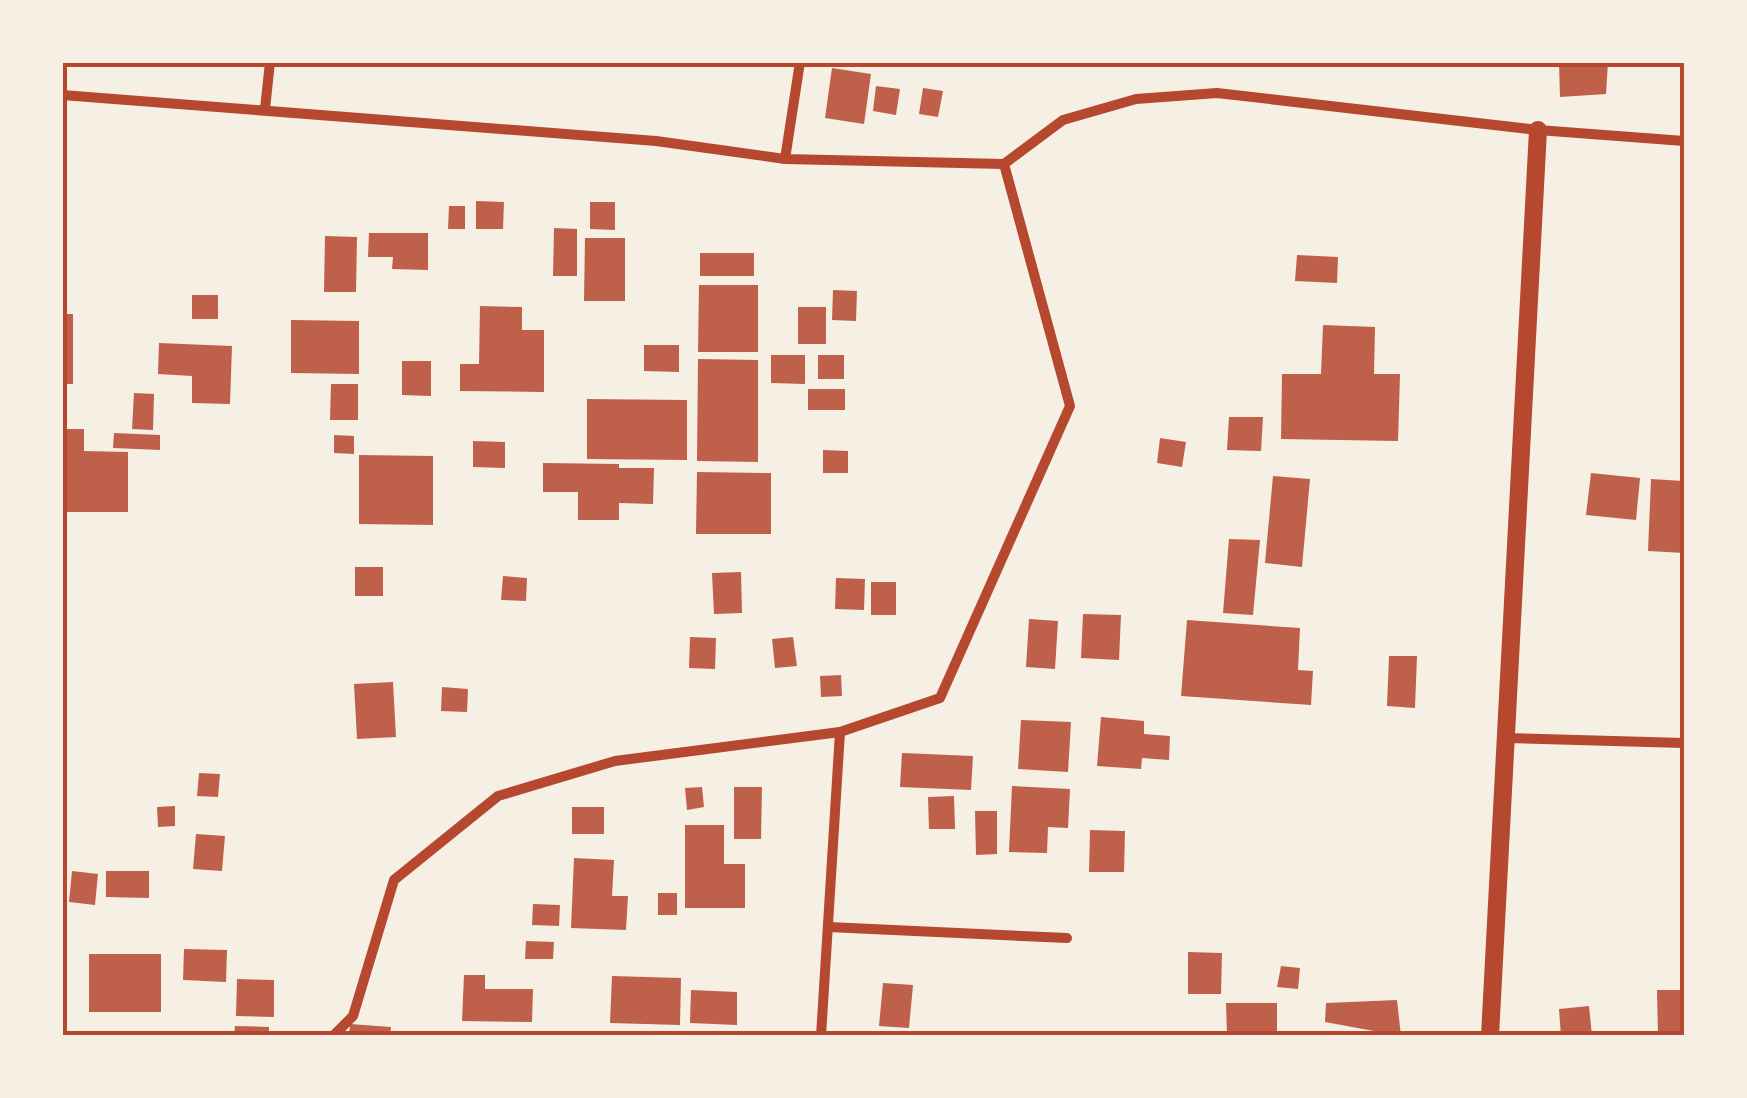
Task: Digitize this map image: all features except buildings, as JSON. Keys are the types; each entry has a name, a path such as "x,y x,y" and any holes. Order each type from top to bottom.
{"street":[{"path":"266,109 270,62"},
{"path":"785,158 800,62"},
{"path":"62,95 656,141 785,158 1004,164 1064,120 1136,99 1200,94 1538,130 1684,141"},
{"path":"1490,1036 1538,130"},
{"path":"333,1036 353,1016 394,880 498,796 615,761 840,732 940,698 1070,406 1004,164"},
{"path":"821,1036 840,732"},
{"path":"1506,738 1684,744"},
{"path":"828,927 1067,938"}]}
